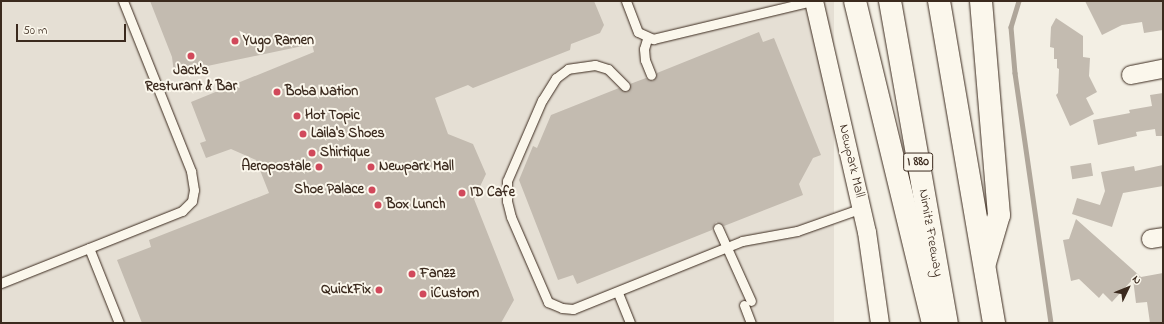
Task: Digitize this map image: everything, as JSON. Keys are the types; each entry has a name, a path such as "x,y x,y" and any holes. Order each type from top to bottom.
{"highway":[{"path":"855,1 933,323"},
{"name":"Nimitz Freeway","path":"890,1 947,323"},
{"path":"939,1 983,268 994,323"},
{"path":"981,1 999,215 983,268"}],"street":[{"name":"Newpark Mall","path":"813,1 862,208 880,323"},
{"path":"1131,75 1163,69"}],"lane":[{"path":"1,283 185,209 194,195 191,171 123,1"},
{"path":"626,1 638,32 647,38 659,39 813,1"},
{"path":"647,38 644,49 645,60 651,75"},
{"path":"624,86 608,70 595,65 568,69 556,78 542,100 512,166 506,191 511,217 548,302 562,308 573,308 618,293 727,247 797,231 862,208"},
{"path":"718,228 727,247 748,303 751,323"},
{"path":"89,248 119,323"},
{"path":"618,293 630,323"}],"shaded area":[{"path":"1,1 834,1 834,323 1,323"}],"building":[{"name":"Newpark Mall","path":"150,1 594,1 604,25 600,33 571,44 570,50 473,88 468,85 435,98 448,134 473,144 486,174 474,199 514,300 501,323 142,323 117,260 151,247 149,240 269,193 256,160 231,149 206,158 200,143 206,141 191,102 314,52 312,44 174,73 172,57"},
{"path":"1085,1 1163,1 1163,30 1144,33 1142,22 1122,25 1102,35"},
{"path":"1056,18 1083,36 1083,57 1090,58 1089,76 1097,92 1086,98 1094,114 1070,126 1056,95 1058,93 1059,69 1057,68 1057,59 1054,59 1054,48 1050,47 1051,27"},
{"path":"759,32 763,42 774,38 821,155 813,158 799,184 803,195 724,226 716,222 712,230 577,284 573,275 558,280 519,180 533,146 537,148 551,115 619,88 627,92 630,84 646,78 653,81 657,73"},
{"path":"1163,93 1163,136 1156,136 1155,129 1136,132 1137,136 1098,145 1093,120 1130,113 1129,110 1152,106 1150,95"},
{"path":"1091,163 1093,176 1072,179 1070,166"},
{"path":"1163,165 1163,186 1123,193 1112,227 1072,214 1077,198 1100,205 1105,191 1101,172 1134,166 1135,171"},
{"path":"1076,219 1141,277 1163,273 1163,323 1150,323 1147,302 1136,303 1133,279 1112,302 1103,293 1099,298 1079,279 1071,281 1063,240 1069,239"}],"waterway":[{"path":"1019,1 1011,27 1015,73 1051,323"}],"place":[{"name":"Yugo Ramen","path":"235,41"},
{"name":"Jack's Resturant & Bar","path":"191,56"},
{"name":"Boba Nation","path":"277,92"},
{"name":"Hot Topic","path":"297,116"},
{"name":"Laila's Shoes","path":"303,134"},
{"name":"Shirtique","path":"312,153"},
{"name":"Aeropostale","path":"319,167"},
{"name":"Newpark Mall","path":"371,167"},
{"name":"Shoe Palace","path":"372,190"},
{"name":"ID Cafe","path":"462,193"},
{"name":"Box Lunch","path":"378,205"},
{"name":"Fanzz","path":"412,274"},
{"name":"QuickFix","path":"379,290"},
{"name":"iCustom","path":"423,294"}]}
